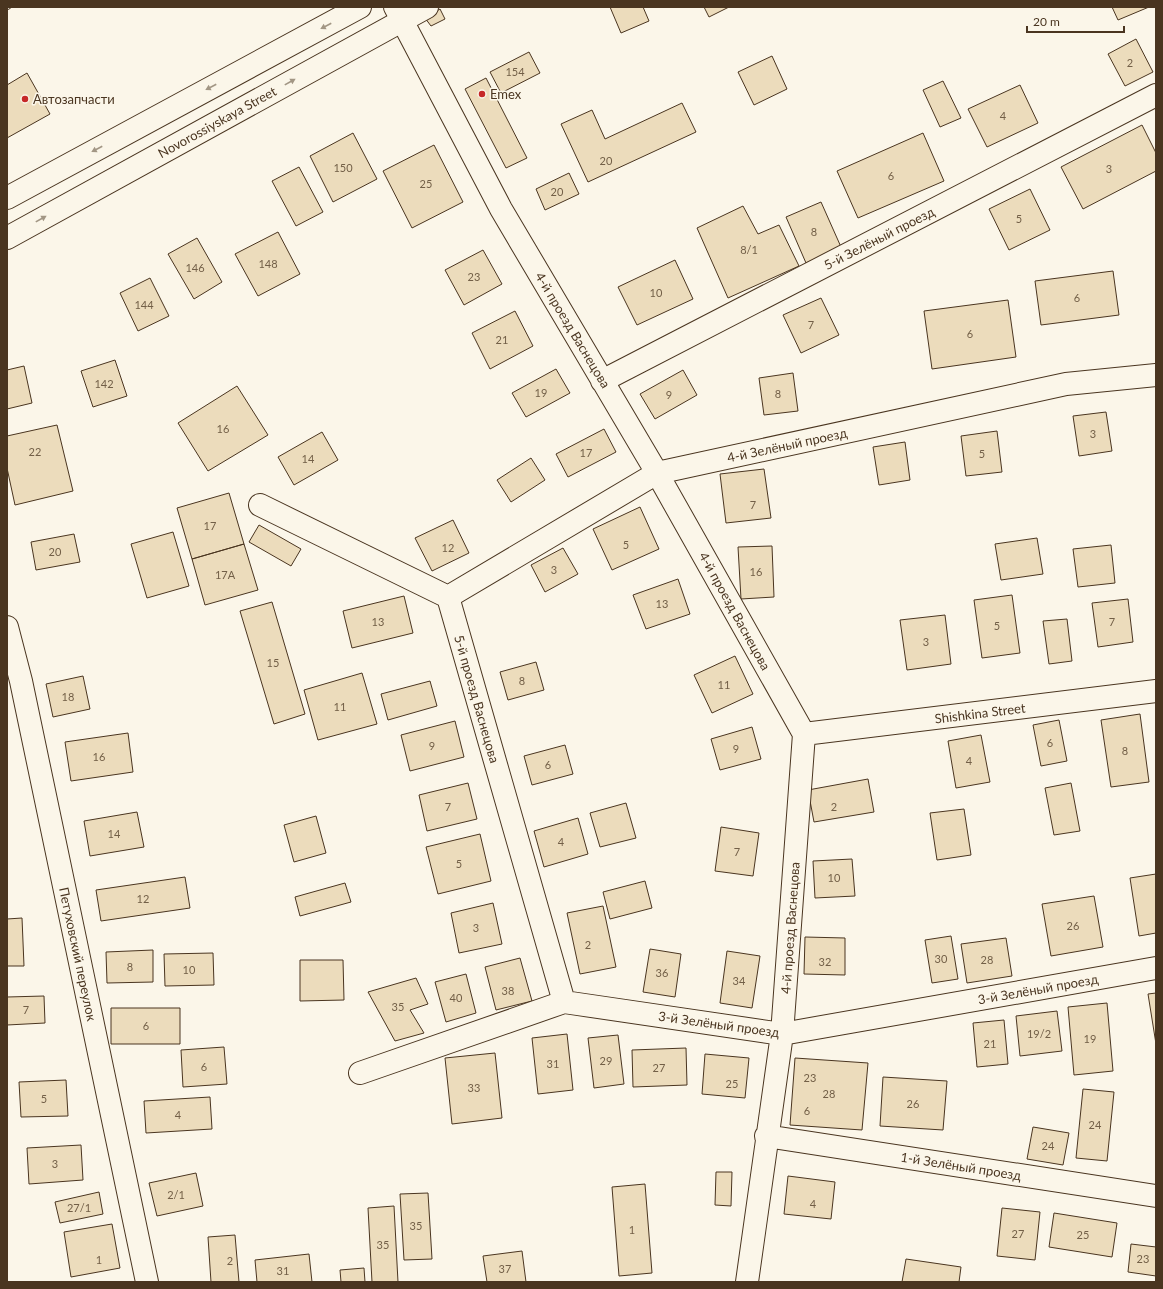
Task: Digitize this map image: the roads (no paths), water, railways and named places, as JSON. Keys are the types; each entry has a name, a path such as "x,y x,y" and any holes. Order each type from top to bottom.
{"street":[{"path":"7,198 360,7"},
{"name":"Novorossiyskaya Street","path":"7,238 399,14 427,7"},
{"name":"4-й проезд Васнецова","path":"399,14 501,209 657,473 804,734 782,1034 766,1136 747,1282"},
{"name":"5-й Зелёный проезд","path":"602,381 1156,95"},
{"name":"4-й Зелёный проезд","path":"448,597 657,473 1066,384 1156,375"},
{"path":"260,505 448,597"},
{"name":"5-й проезд Васнецова","path":"448,597 564,1002"},
{"name":"Петуховский переулок","path":"7,627 22,689 147,1282"},
{"name":"Shishkina Street","path":"804,734 1156,691"},
{"name":"3-й Зелёный проезд","path":"360,1073 564,1002 782,1034 1156,968"},
{"name":"1-й Зелёный проезд","path":"766,1136 1156,1196"}],"place":[{"name":"Emex","path":"482,94"},
{"name":"Автозапчасти","path":"25,99"}]}
